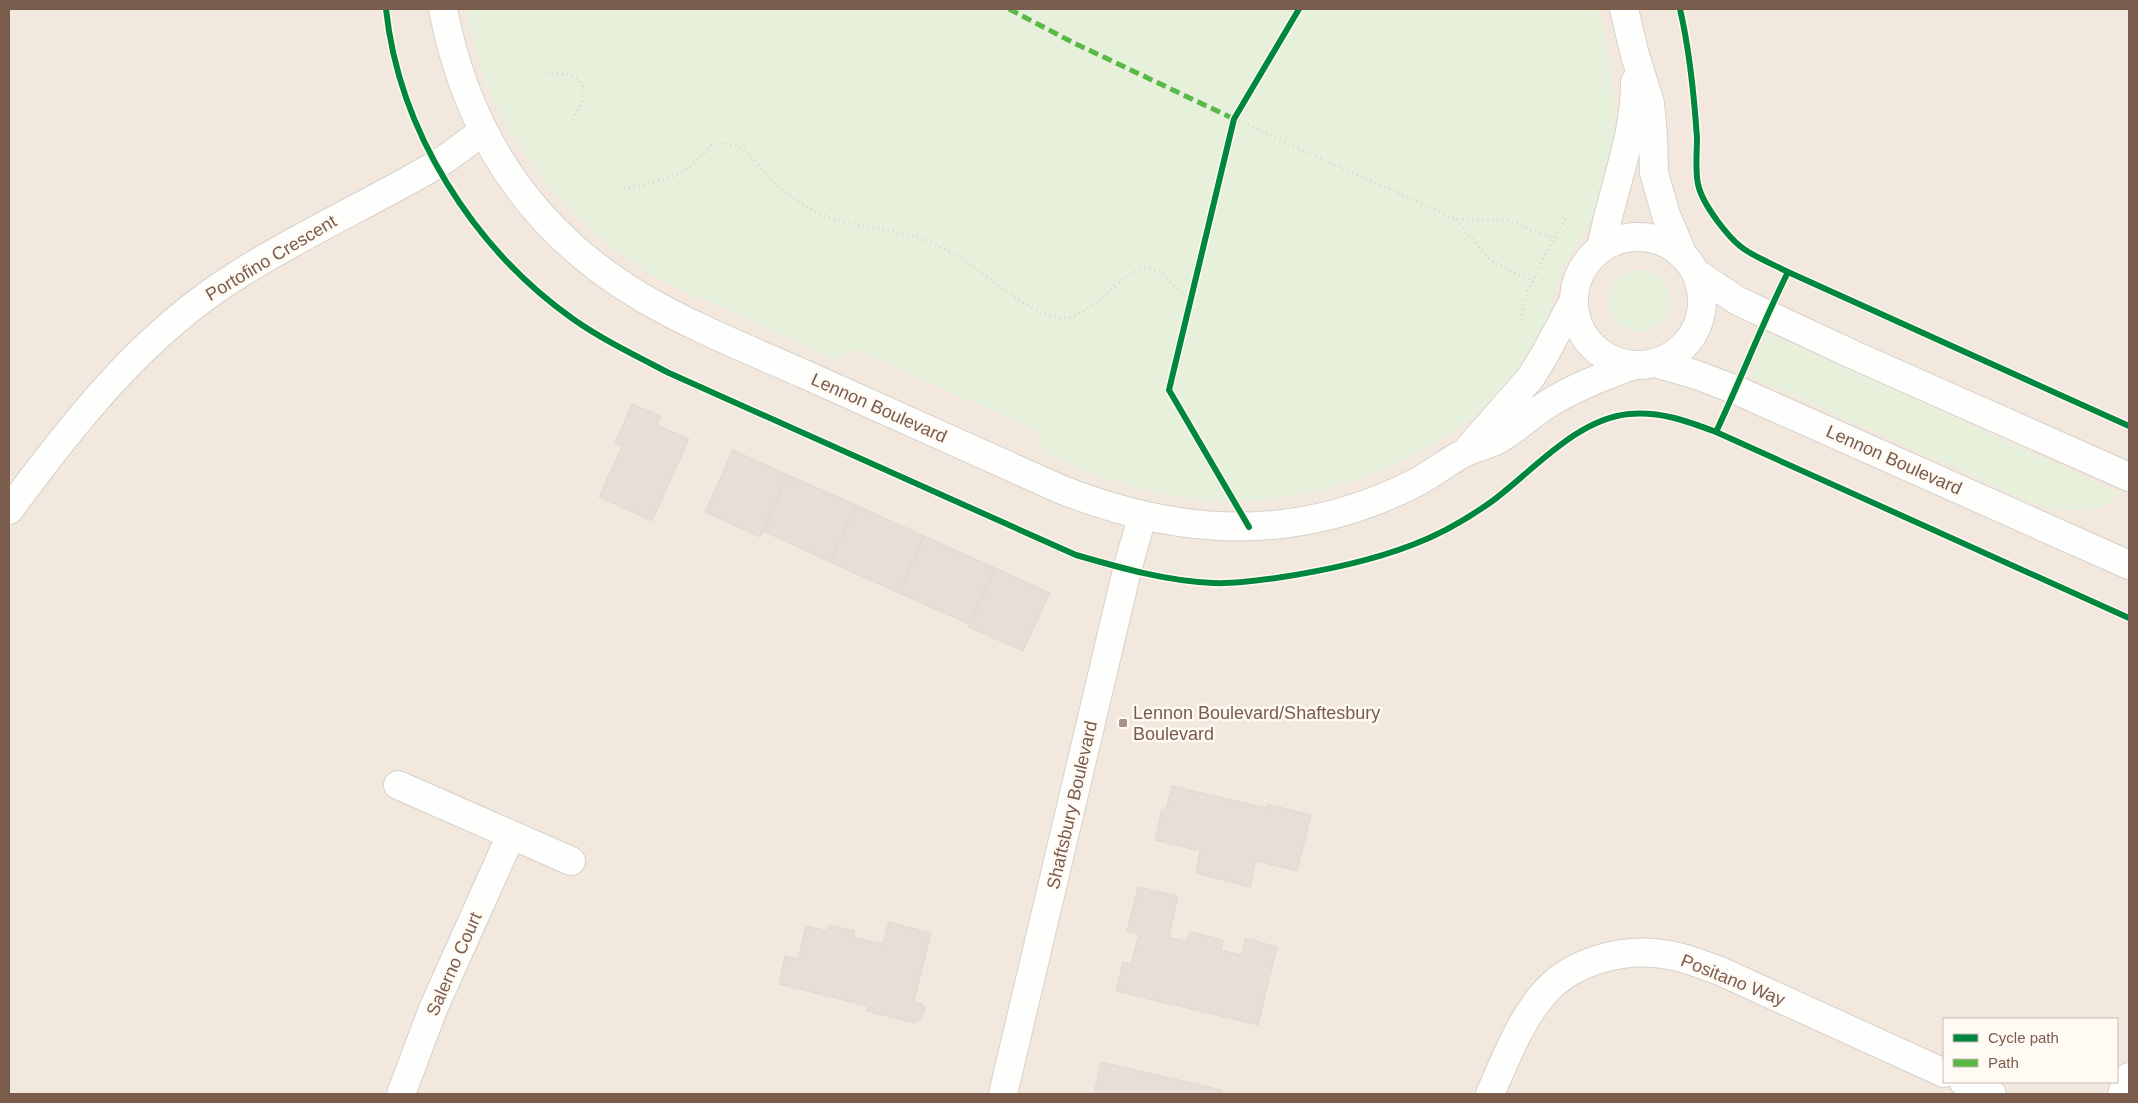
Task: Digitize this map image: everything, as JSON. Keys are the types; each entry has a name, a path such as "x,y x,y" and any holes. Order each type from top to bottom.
{"street":[{"name":"Lennon Boulevard","path":"443,9 450,44 459,74 483,131 504,167 531,204 552,227 601,270 643,298 715,333 1060,489 1096,503 1142,517 1190,525 1249,527 1279,525 1332,514 1372,501 1415,483 1465,452 1494,442 1521,425 1549,403 1572,390 1644,364 1697,375 1744,393 2128,560"},
{"path":"1624,9 1635,55 1650,103 1654,173 1666,216 1689,263 1700,284 1702,306 1697,328 1684,346 1666,360 1644,364 1613,360 1594,348 1581,331 1575,311 1574,300 1581,271 1586,262 1601,249 1623,238 1642,237 1660,240 1689,263 1738,301 1856,356 2129,477"},
{"path":"1601,249 1628,143 1635,104 1635,55"},
{"name":"Portofino Crescent","path":"9,510 68,433 112,380 152,340 194,305 234,276 286,245 436,165 483,131"},
{"name":"Lennon Boulevard","path":"1465,452 1531,377 1574,300"},
{"name":"Shaftsbury Boulevard","path":"1003,1094 1127,570 1142,517"},
{"path":"398,785 571,861"},
{"name":"Salerno Court","path":"401,1094 434,1010 511,835"},
{"name":"Positano Way","path":"1490,1094 1515,1039 1542,996 1558,980 1580,966 1601,958 1625,954 1668,954 1689,959 1720,971 1943,1073"},
{"path":"2122,1094 2129,1077"},
{"path":"1966,1083 1992,1094"}],"path":[{"path":"542,72 574,77 581,84 584,95 570,126"},
{"path":"1232,127 1234,119 1240,110"},
{"path":"1234,119 1455,219 1506,220 1553,238"},
{"path":"624,189 665,178 682,171 713,144 730,143 739,146 772,180 804,206 847,223 911,236 934,243 950,251 1040,312 1063,318 1075,314 1091,306 1136,272 1145,268 1160,273 1190,302"},
{"path":"1455,219 1490,260 1533,282"},
{"path":"1188,311 1192,293"}],"shaded area":[{"path":"9,9 2129,9 2129,1094 9,1094"}],"green space":[{"path":"467,9 1598,9 1606,42 1613,93 1614,127 1612,148 1599,206 1563,269 1541,337 1529,358 1498,395 1461,427 1418,453 1372,474 1323,490 1273,499 1224,501 1177,497 1109,479 1043,453 1037,431 855,349 837,360 657,278 641,268 579,218 551,189 527,157 506,123 488,87 475,49"},
{"path":"1639,270 1656,275 1661,279 1665,284 1670,301 1665,318 1661,323 1656,327 1639,332 1622,327 1617,323 1613,318 1608,301 1613,284 1617,279 1622,275"},
{"path":"1766,332 2112,489 2116,496 2109,503 2089,510 2055,509 2035,504 1750,376"}],"building":[{"path":"632,404 661,416 657,425 689,439 652,521 599,497 622,446 615,443"},
{"path":"733,450 788,475 760,537 705,512"},
{"path":"788,475 856,505 830,562 763,531"},
{"path":"856,505 924,536 899,593 830,562"},
{"path":"924,536 995,568 969,624 899,593"},
{"path":"995,568 1050,593 1023,651 968,627"},
{"path":"1172,786 1266,808 1267,804 1311,815 1297,871 1256,861 1250,887 1196,873 1200,851 1155,840 1162,809 1166,810"},
{"path":"1138,887 1178,896 1169,937 1187,942 1190,932 1223,940 1221,950 1242,955 1245,938 1277,947 1258,1025 1116,991 1123,962 1131,964 1139,934 1127,931"},
{"path":"889,922 931,933 914,1001 922,1004 925,1008 922,1018 915,1023 866,1011 868,1006 779,984 785,956 798,959 806,926 827,931 829,925 855,931 853,937 883,944"},
{"path":"1101,1062 1222,1090 1221,1094 1094,1094"}],"marked path":[{"path":"1009,9 1072,42 1234,119"}],"cycle path":[{"path":"386,9 394,54 407,99 425,142 447,183 473,222 503,258 537,290 573,319 608,341 669,373 1076,555 1161,577 1213,583 1237,583 1260,580 1345,565 1412,545 1453,526 1491,502 1573,436 1610,418 1640,413 1663,415 1716,432 2129,618"},
{"path":"1249,527 1169,390 1234,119 1299,9"},
{"path":"1680,9 1693,89 1698,184 1705,202 1711,211 1725,231 1740,246 1757,257 1788,272 2129,426"},
{"path":"1716,432 1788,272"}],"place":[{"name":"Lennon Boulevard/Shaftesbury Boulevard","path":"1123,723"}]}
